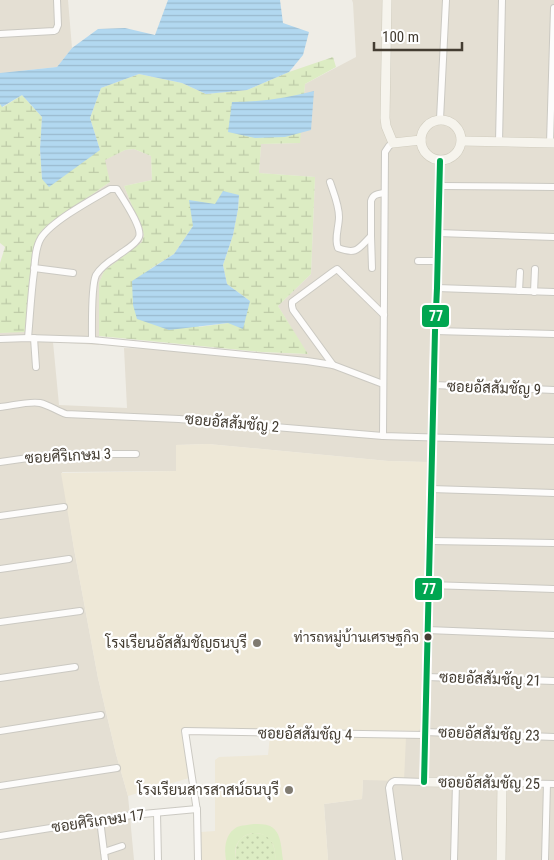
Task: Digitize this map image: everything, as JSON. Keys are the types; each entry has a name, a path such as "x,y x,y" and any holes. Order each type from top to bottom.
{"street":[{"path":"0,34 56,30 58,24 57,0"},
{"path":"387,0 385,118 393,143"},
{"path":"440,119 446,0"},
{"path":"499,142 502,0"},
{"path":"462,141 552,143 554,8"},
{"path":"440,119 449,121 456,126 461,134 462,141 459,150 454,156 440,161 426,154 421,140 422,132 427,126 433,121 440,119"},
{"path":"383,436 385,152 393,143 421,140"},
{"path":"399,860 389,788 392,782 424,782 440,161"},
{"path":"330,182 339,211 336,242 338,248 355,251 371,236"},
{"path":"440,186 554,187"},
{"path":"36,367 31,338 34,268 40,240 66,216 110,189 117,189 138,224 140,234 134,244 100,269 94,280 92,340"},
{"path":"372,268 371,201 377,194 384,193"},
{"path":"438,233 554,237"},
{"path":"418,261 438,261"},
{"path":"34,268 72,273"},
{"path":"333,365 293,310 292,302 337,269 384,315"},
{"path":"534,292 535,269"},
{"path":"519,291 520,272"},
{"path":"437,288 554,292"},
{"path":"435,331 554,334"},
{"path":"0,339 92,340 298,360 333,365 383,384"},
{"name":"ซอยอัสสัมชัญ 9","path":"434,385 554,390"},
{"name":"ซอยอัสสัมชัญ 2","path":"0,407 33,403 46,405 66,414 188,419 383,436 554,441"},
{"name":"ซอยศิริเกษม 3","path":"0,462 56,454 136,454"},
{"path":"431,489 554,493"},
{"path":"0,516 64,507"},
{"path":"430,541 554,543"},
{"path":"0,569 69,559"},
{"path":"428,585 554,589"},
{"path":"0,622 80,611"},
{"path":"427,630 554,635"},
{"path":"0,678 75,667"},
{"name":"ซอยอัสสัมชัญ 21","path":"426,676 554,681"},
{"path":"0,731 101,715"},
{"name":"ซอยอัสสัมชัญ 4","path":"197,809 185,731 425,734"},
{"name":"ซอยอัสสัมชัญ 23","path":"425,734 554,736"},
{"path":"0,786 118,768"},
{"name":"ซอยอัสสัมชัญ 25","path":"424,782 551,784"},
{"path":"454,860 456,783"},
{"path":"501,860 502,784"},
{"path":"545,860 551,784"},
{"path":"197,809 198,860"},
{"name":"ซอยศิริเกษม 17","path":"0,836 100,820 197,809"},
{"path":"157,813 158,860"},
{"path":"100,820 105,860"},
{"path":"104,852 122,846"}],"shaded area":[{"path":"0,0 68,0 72,48 57,67 0,73"},
{"path":"352,0 554,0 554,860 328,860 324,804 362,799 363,780 406,737 420,729 427,462 388,461 208,444 176,445 176,471 62,472 98,678 128,796 134,860 0,860 0,333 25,331 36,241 46,226 110,182 104,160 125,150 134,149 151,156 152,180 124,186 144,235 142,242 104,271 99,284 99,345 53,342 59,405 127,408 124,348 307,354 278,306 311,274 315,177 259,173 261,144 299,143 305,84 356,57"},
{"name":"โรงเรียนอัสสัมชัญธนบุรี","path":"208,444 388,461 427,462 420,729 418,731 204,728 181,730 189,778 128,796 98,678 61,473 176,471 176,445"},
{"name":"โรงเรียนสารสาสน์ธนบุรี","path":"270,736 406,737 404,781 363,780 362,799 324,804 328,860 202,860 201,832 215,831 215,760 219,757 268,755"}],"green space":[{"path":"333,57 336,67 305,84 300,143 261,144 259,173 315,177 311,274 278,306 308,354 262,352 99,336 99,283 104,271 142,242 144,235 124,186 152,180 151,156 134,149 125,150 105,160 110,182 46,226 36,241 25,332 0,333 0,263 5,247 0,243 0,104 3,107 22,95 42,117 40,149 42,179 100,150 90,118 101,88 139,74 182,83 206,94 247,90 289,72","holes":["239,195 233,235 223,265 227,284 250,301 228,323 199,327 150,269 174,254 193,226 215,204"]},
{"path":"254,824 270,826 277,832 283,860 276,860 275,850 269,838 257,833 251,833 240,839 235,852 236,860 226,860 225,846 230,833 237,827"},
{"path":"248,834 264,835 271,840 276,860 236,860 238,842"}],"water":[{"path":"168,0 280,0 283,23 309,32 303,55 289,72 247,90 206,94 182,83 139,74 101,88 90,118 100,150 49,187 42,179 40,149 42,117 22,95 2,107 0,104 0,73 57,67 72,48 98,29 125,28 155,35"},
{"path":"314,91 311,130 285,137 255,138 228,132 232,102 273,99"},
{"path":"223,191 239,195 233,235 223,265 227,284 250,301 243,329 228,323 169,330 137,319 133,305 132,281 174,254 193,226 189,200 215,204"}],"transit line":[{"name":"77","path":"424,782 440,161"}],"place":[{"name":"ท่ารถหมู่บ้านเศรษฐกิจ","path":"428,637"},
{"name":"โรงเรียนอัสสัมชัญธนบุรี","path":"257,643"},
{"name":"โรงเรียนสารสาสน์ธนบุรี","path":"289,790"}]}
